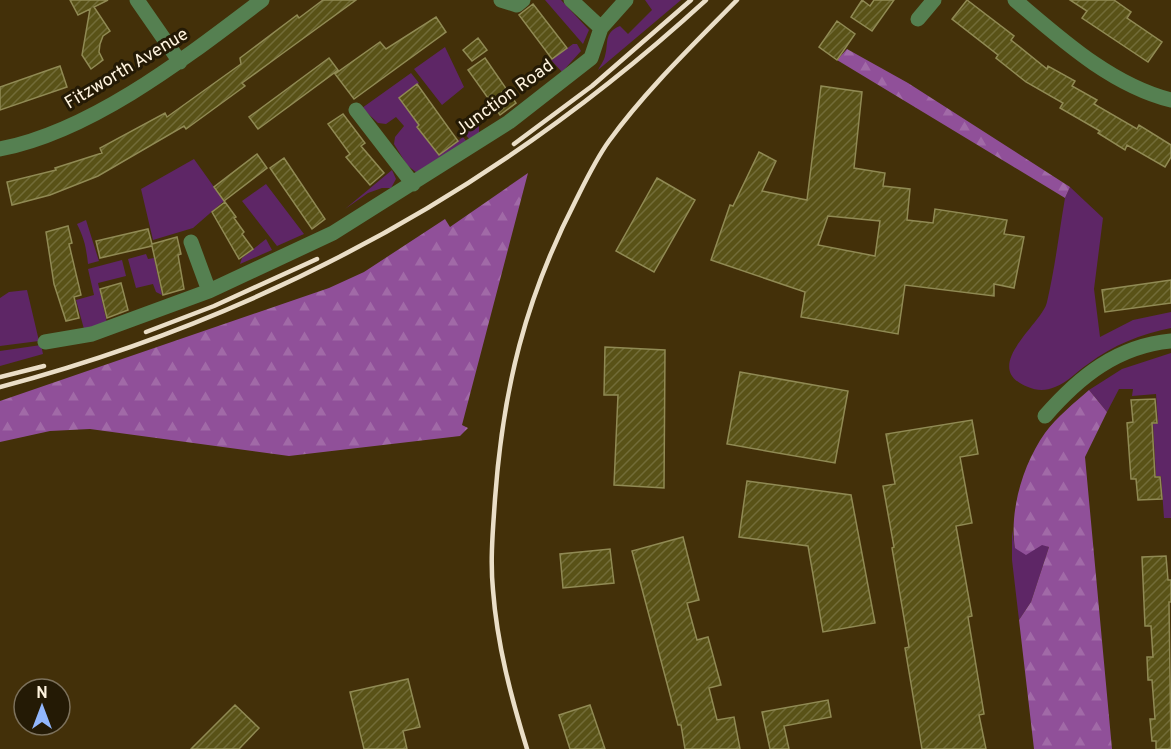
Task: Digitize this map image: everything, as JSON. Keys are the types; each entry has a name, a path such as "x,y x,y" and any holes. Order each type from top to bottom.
{"street":[{"path":"137,0 180,62"},
{"name":"Fitzworth Avenue","path":"0,149 77,122 180,62 262,0"},
{"path":"501,0 517,5 523,0"},
{"path":"571,0 601,28"},
{"name":"Junction Road","path":"45,342 92,334 209,291 333,233 508,122 591,58 601,28 626,0"},
{"path":"918,19 934,0"},
{"path":"1015,0 1070,46 1111,74 1171,100"},
{"path":"356,110 413,184"},
{"path":"191,242 209,291"},
{"path":"1045,416 1079,381 1108,360 1132,350 1171,340"}],"shaded area":[{"path":"545,0 561,0 589,30 583,44"},
{"path":"645,0 681,0 598,70 611,32 620,26 628,34 652,10"},
{"path":"573,44 577,44 581,51 562,72 551,60"},
{"path":"445,47 464,87 442,105 414,69"},
{"path":"411,73 419,83 409,91 419,125 417,127 439,155 463,137 467,142 417,173 407,165 394,144 395,137 404,126 396,117 386,124 378,123 362,108"},
{"path":"473,119 479,125 479,133 470,140 460,128"},
{"path":"194,159 224,201 193,228 153,240 141,189"},
{"path":"392,170 396,179 391,188 382,188 368,193 345,209"},
{"path":"266,184 304,234 277,246 242,201"},
{"path":"1070,187 1103,218 1094,289 1100,337 1133,320 1171,312 1171,328 1149,333 1117,346 1060,385 1038,390 1014,379 1009,369 1011,357 1017,345 1043,311 1047,302 1065,198"},
{"path":"86,220 99,261 88,264 84,242 77,224"},
{"path":"266,239 272,250 240,264 242,258"},
{"path":"146,254 148,259 154,258 162,295 156,292 153,284 136,288 128,259"},
{"path":"122,260 126,276 98,283 107,323 84,329 76,300 94,295 88,269"},
{"path":"27,290 39,341 0,346 0,298 9,292"},
{"path":"41,345 43,354 0,366 0,351"},
{"path":"1171,353 1171,518 1164,518 1161,476 1156,476 1153,424 1158,423 1156,394 1132,396 1133,389 1119,389 1107,412 1089,390 1122,369"},
{"path":"1012,530 1015,548 1042,544 1049,547 1031,602 1019,620 1012,560"}],"green space":[{"path":"847,49 908,83 1070,187 1065,198 837,60"},
{"path":"528,173 462,425 468,428 460,436 289,456 90,429 50,431 0,442 0,401 329,288 364,272 445,219 450,227"},
{"path":"1089,390 1107,412 1085,457 1112,749 1034,749 1019,620 1031,602 1049,547 1042,545 1026,555 1015,548 1016,504 1024,473 1037,445 1060,416"}],"building":[{"path":"70,0 108,0 94,7 110,31 103,36 100,44 99,52 103,60 91,69 82,55 90,9 78,15"},
{"path":"323,0 356,0 242,83 245,86 186,129 184,126 98,176 50,195 12,205 7,182 56,170 55,168 102,153 100,148 165,113 167,117 241,64 240,58 297,15 299,18"},
{"path":"862,0 870,6 874,0 894,0 872,31 851,17"},
{"path":"967,0 1014,36 1011,40 1047,69 1048,66 1075,81 1072,86 1097,100 1094,104 1137,129 1139,125 1171,145 1171,157 1165,167 1127,145 1125,150 1098,133 1100,131 1060,108 1063,103 1026,82 996,58 998,55 952,19"},
{"path":"1070,0 1114,0 1131,12 1127,18 1162,42 1148,62 1082,18 1087,11"},
{"path":"533,4 567,48 552,59 519,15"},
{"path":"436,17 446,32 354,99 335,74 380,42 386,49"},
{"path":"837,21 855,34 837,60 819,47"},
{"path":"478,38 487,50 472,61 463,50"},
{"path":"329,58 338,70 258,129 249,117"},
{"path":"485,58 516,103 500,115 468,70"},
{"path":"60,66 67,87 0,110 0,87"},
{"path":"417,84 458,141 439,155 417,127 419,125 399,98"},
{"path":"821,86 862,92 854,168 885,173 883,186 910,189 907,220 933,223 935,209 1007,220 1004,234 1024,237 1014,288 994,284 994,296 905,285 898,334 801,317 805,292 711,260 730,205 733,206 759,152 776,161 762,191 807,200","holes":["828,216 880,221 875,256 818,245"]},
{"path":"343,114 365,143 361,146 384,173 370,185 346,157 350,154 328,124"},
{"path":"257,154 267,168 224,201 214,187"},
{"path":"284,158 325,219 312,229 270,168"},
{"path":"657,178 695,200 654,272 616,251"},
{"path":"225,202 253,249 239,259 212,212"},
{"path":"68,226 72,243 69,244 81,295 74,297 79,318 66,321 54,284 46,232"},
{"path":"148,229 152,244 177,237 184,289 163,295 152,246 100,258 96,241"},
{"path":"1171,280 1171,303 1105,312 1102,290"},
{"path":"121,283 128,310 107,318 100,289"},
{"path":"605,347 665,350 664,488 614,485 618,395 604,395"},
{"path":"740,372 848,391 835,463 727,444"},
{"path":"1155,399 1157,423 1152,423 1155,477 1160,477 1162,499 1138,500 1136,479 1131,479 1127,423 1133,422 1131,400"},
{"path":"972,420 978,454 960,457 972,523 956,526 972,616 968,617 984,714 979,715 986,749 922,749 905,648 909,647 883,486 895,484 886,434"},
{"path":"747,481 851,495 875,623 823,632 808,546 739,537"},
{"path":"683,537 699,600 687,603 697,640 708,637 721,685 709,688 717,720 734,717 740,749 685,749 681,725 678,725 632,551"},
{"path":"610,549 614,583 563,588 560,554"},
{"path":"1166,556 1168,580 1171,580 1171,602 1169,602 1171,749 1156,749 1156,741 1152,741 1150,719 1155,719 1152,680 1148,680 1147,657 1153,657 1151,626 1145,626 1142,557"},
{"path":"408,679 420,727 403,731 407,749 364,749 350,692"},
{"path":"828,700 831,717 784,726 789,749 770,749 762,712"},
{"path":"235,705 259,728 239,749 191,749"},
{"path":"590,705 605,749 570,749 559,715"}],"railway":[{"path":"514,144 592,86 691,0"},
{"path":"0,387 99,358 195,323 287,283 377,237 464,186 547,129 628,67 706,0"},
{"path":"527,749 501,650 492,579 493,522 499,459 504,420 519,345 530,309 558,237 600,155 623,122 654,86 737,0"},
{"path":"146,332 214,306 317,259"},
{"path":"0,377 44,366"}]}
